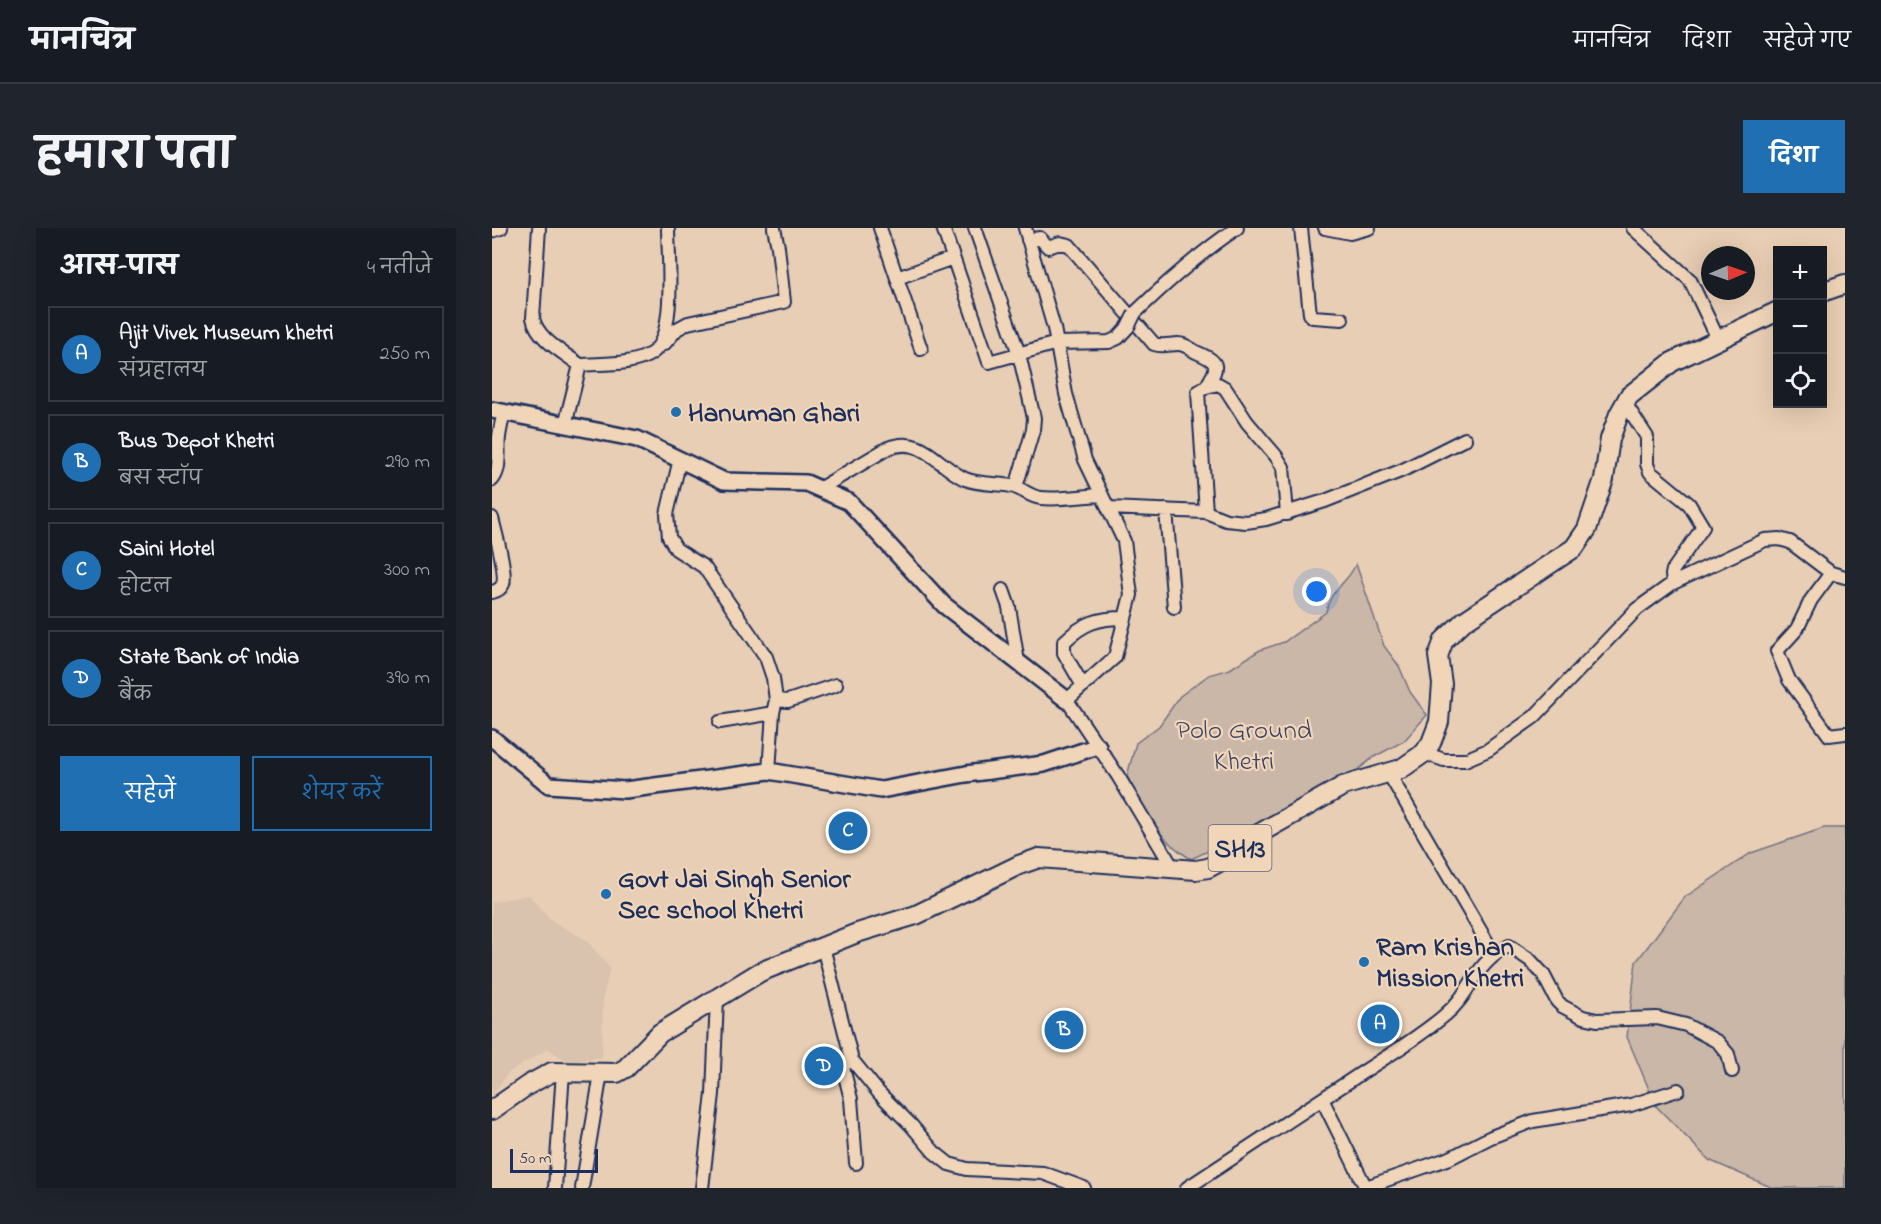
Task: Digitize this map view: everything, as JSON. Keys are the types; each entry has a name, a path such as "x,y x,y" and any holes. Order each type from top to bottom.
{"main road":[{"path":"1827,290 1845,284"},
{"name":"SH13","path":"492,1110 528,1085 552,1072 617,1073 626,1068 660,1033 760,972 857,933 916,915 1019,865 1040,858 1196,870 1208,867 1228,857 1260,833 1343,786 1401,769 1424,753 1440,722 1442,684 1438,656 1444,640 1464,621 1574,548 1587,529 1604,479 1610,439 1619,414 1629,396 1672,363 1773,313"}],"street":[{"path":"492,231 501,228"},
{"path":"539,228 533,318 535,326 543,337 580,365 629,361 654,352 666,343 677,329 688,323 784,302 774,228"},
{"path":"654,352 665,336 669,318 668,228"},
{"path":"880,228 921,349"},
{"path":"943,228 988,361 1057,344 1109,342 1118,338 1128,327 1135,313 1169,280 1211,245 1237,228"},
{"path":"975,228 1018,354 1035,423 1016,487"},
{"path":"1301,228 1311,316 1342,319"},
{"path":"1325,228 1350,233 1369,228"},
{"path":"1634,228 1687,276 1693,284 1718,339"},
{"path":"1026,234 1057,344 1066,394 1085,460 1124,541 1131,595 1115,657 1067,700"},
{"path":"1026,234 1040,238 1047,247 1060,243 1069,245 1154,344 1186,346 1208,356 1215,362 1215,373 1206,387"},
{"path":"897,278 953,258"},
{"path":"565,425 580,365"},
{"path":"1206,512 1198,392 1218,384 1225,388 1247,422 1283,467 1287,514"},
{"path":"1625,403 1647,437 1647,464 1650,472 1689,504 1703,527 1673,570 1673,583"},
{"path":"492,480 496,475 498,465 498,411 637,439 724,480 806,483 849,502 944,605 1067,700 1173,868"},
{"path":"1108,508 1206,512 1226,520 1246,522 1287,514 1403,470 1465,439"},
{"path":"819,489 900,443 913,444 924,450 944,467 967,480 1016,487 1032,496 1042,498 1102,495"},
{"path":"680,459 667,514 669,537 676,549 704,567 766,657 773,678 776,699 773,713 770,771"},
{"path":"1166,510 1174,608"},
{"path":"492,518 503,574 503,584 499,590 492,592"},
{"path":"1424,753 1444,760 1465,760 1477,756 1500,742 1534,717 1637,609 1673,583 1765,540 1779,539 1790,542 1831,573 1845,578"},
{"path":"1831,573 1811,600 1797,629 1777,651 1789,680 1828,735 1845,733"},
{"path":"1003,591 1009,607 1018,662"},
{"path":"1083,686 1064,653 1064,642 1073,633 1096,620 1125,618"},
{"path":"776,699 788,701 836,685"},
{"path":"720,722 773,713"},
{"path":"492,738 549,785 626,790 770,771 881,790 966,774 1044,764 1098,746"},
{"path":"1389,774 1494,954"},
{"path":"1187,1188 1445,1015 1463,997 1476,973 1494,954 1510,946 1530,960 1543,974 1562,1006 1583,1017 1596,1020 1657,1018 1686,1025 1718,1042 1728,1054 1732,1071"},
{"path":"823,947 852,1060 879,1093 934,1152 949,1164 967,1169 1043,1173 1084,1188"},
{"path":"702,1188 713,1094 717,998"},
{"path":"852,1060 843,1068 851,1099 856,1163"},
{"path":"555,1188 562,1072"},
{"path":"582,1188 601,1073"},
{"path":"1322,1099 1366,1187 1450,1158 1491,1137 1533,1121 1631,1105 1678,1090"}],"shaded area":[{"path":"529,895 553,922 585,939 610,968 603,997 602,1057 569,1062 548,1049 508,1073 492,1095 492,902"}],"green space":[{"name":"Polo Ground Khetri","path":"1356,564 1384,646 1399,666 1410,692 1427,715 1404,741 1374,757 1350,776 1322,787 1253,830 1191,859 1160,833 1146,813 1127,776 1136,743 1159,726 1180,696 1209,675 1230,669 1260,650 1284,642 1326,612 1331,598"},
{"path":"1824,828 1845,828 1845,1188 1773,1188 1709,1160 1656,1106 1627,1037 1636,962 1685,897 1751,853"}],"place":[{"name":"Hanuman Ghari","path":"676,412"},
{"name":"Saini Hotel","path":"848,831"},
{"name":"Govt Jai Singh Senior Sec school Khetri","path":"606,894"},
{"name":"Ram Krishan Mission Khetri","path":"1364,962"},
{"name":"Ajit Vivek Museum khetri","path":"1380,1024"},
{"name":"Bus Depot Khetri","path":"1064,1030"},
{"name":"State Bank of India","path":"824,1066"}]}
